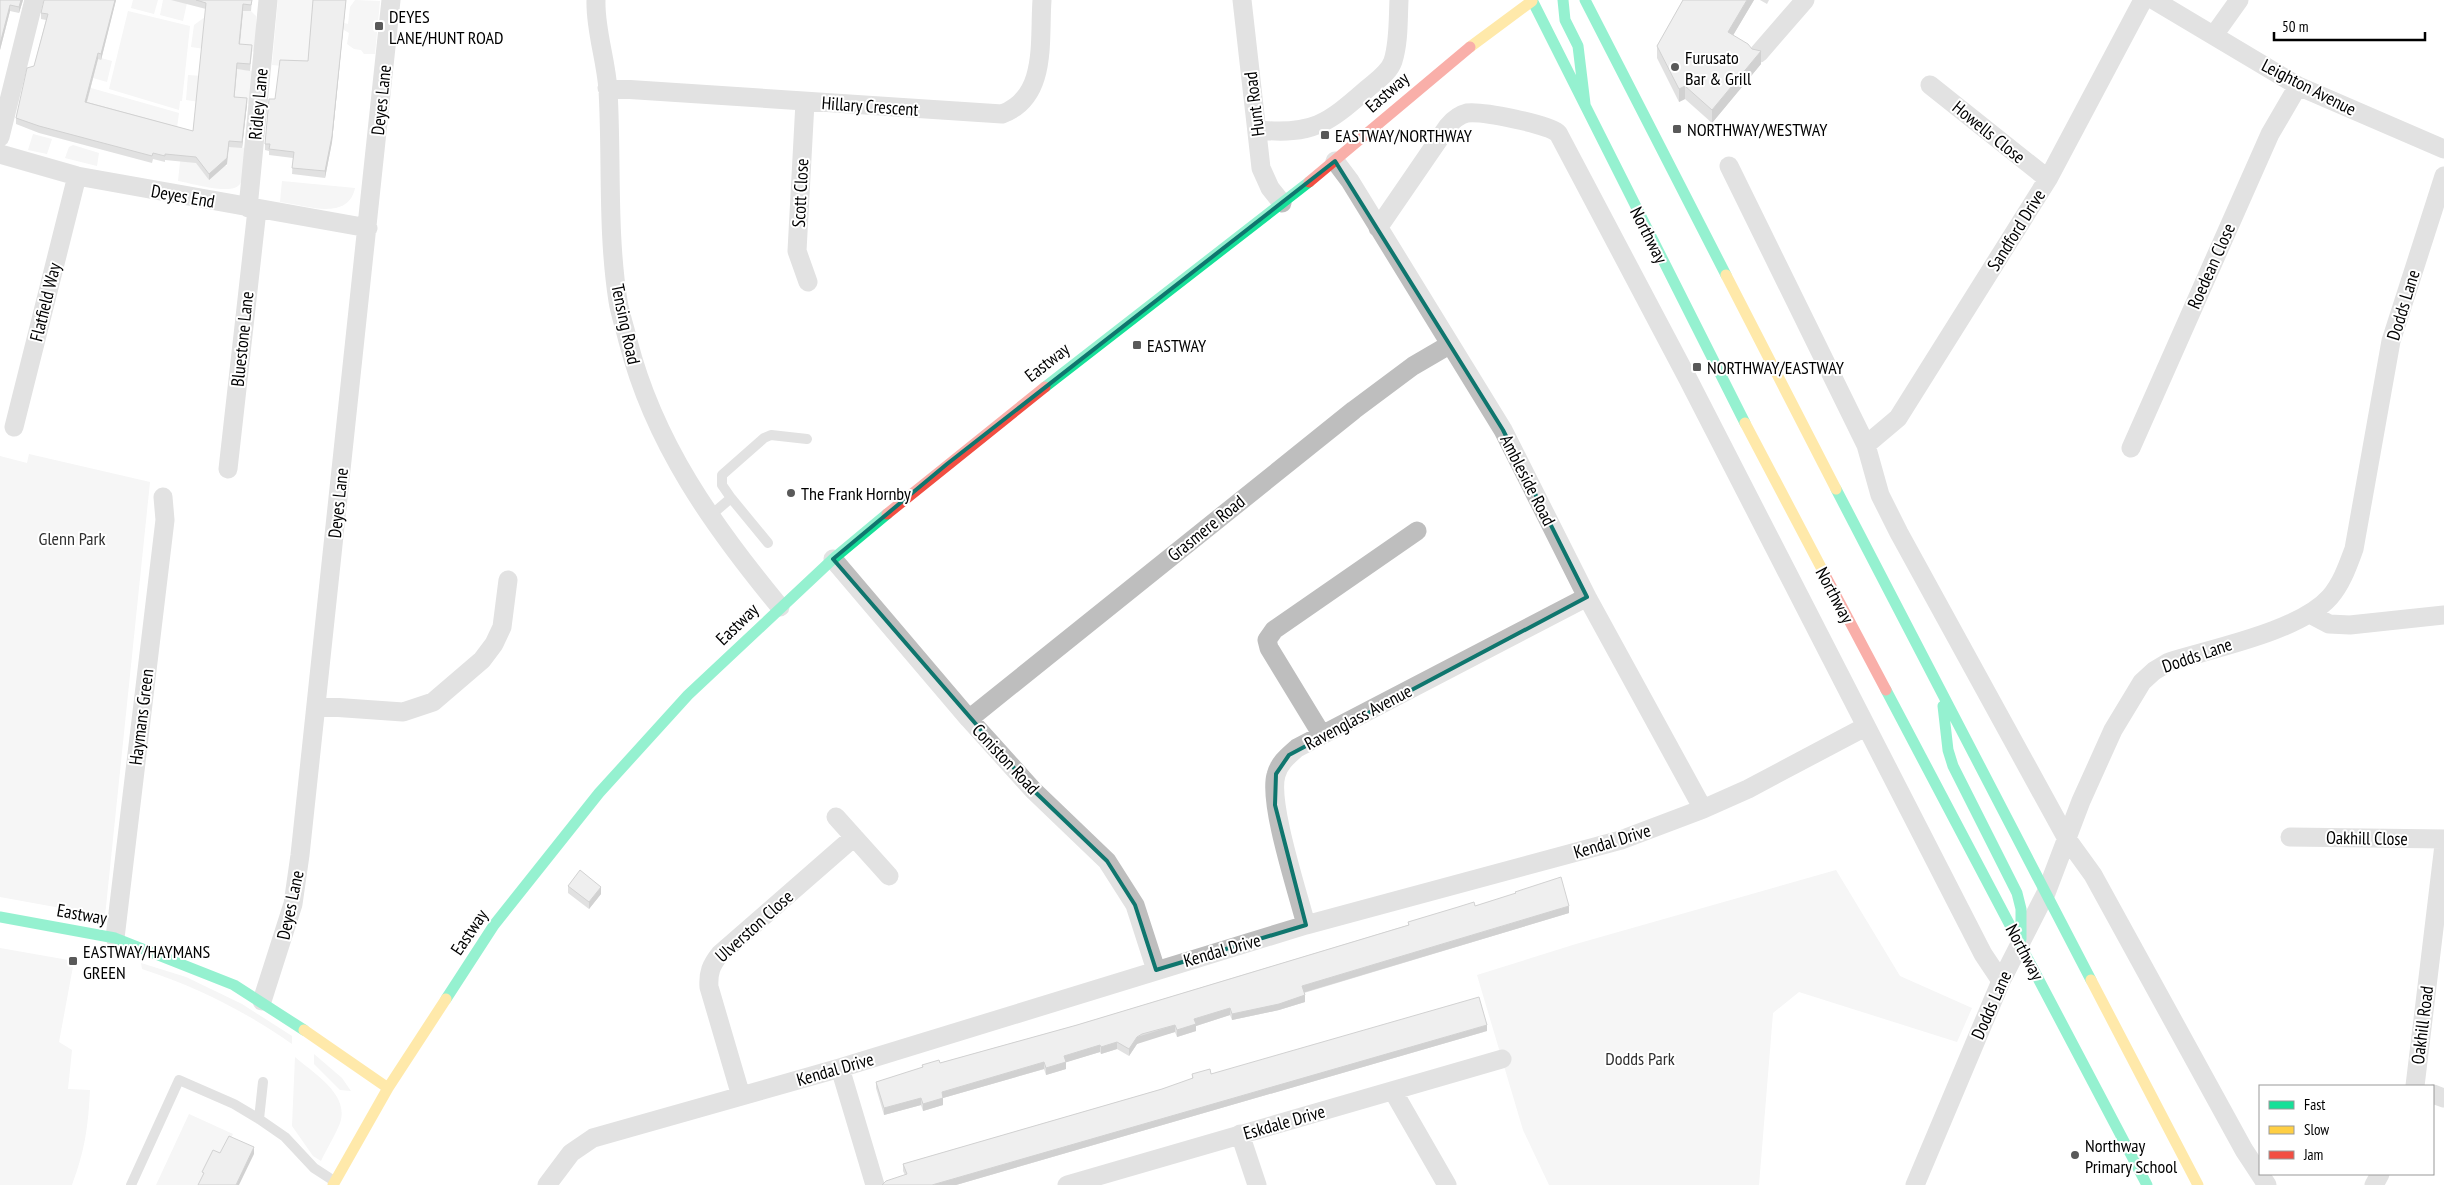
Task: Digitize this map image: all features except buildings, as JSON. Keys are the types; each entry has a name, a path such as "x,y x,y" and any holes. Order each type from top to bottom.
{"main road":[{"name":"Northway","path":"1533,0 1710,358 2147,1185"},
{"name":"Eastway","path":"0,917 115,938 234,985 262,1001 388,1088 494,925 604,787 677,708 780,607 833,559 946,464 1282,203 1335,161 1451,61 1533,0"},
{"path":"1563,0 1565,20 1578,46 1585,108"},
{"path":"1585,0 2198,1185"},
{"path":"1941,690 1948,750 1953,766 2017,893 2022,908 2023,924 2020,943"},
{"path":"336,1184 388,1088"}],"street":[{"path":"0,137 34,0"},
{"name":"Ridley Lane","path":"252,209 268,0"},
{"name":"Deyes Lane","path":"262,1001 293,904 317,706 392,0"},
{"name":"Tensing Road","path":"596,0 596,16 608,88 609,172 618,301 634,363 648,404 679,468 710,516 780,607"},
{"name":"Hillary Crescent","path":"608,88 1002,114 1014,109 1033,88 1037,75 1042,0"},
{"name":"Hunt Road","path":"1242,0 1261,168 1270,188 1282,203"},
{"path":"1258,130 1282,132 1325,123 1388,71 1394,53 1399,0"},
{"path":"1758,53 1805,0"},
{"name":"Sandford Drive","path":"1866,445 1898,418 2048,179 2143,0"},
{"name":"Leighton Avenue","path":"2154,0 2298,86 2444,149"},
{"path":"2214,36 2239,0"},
{"name":"Howells Close","path":"1930,85 2048,179"},
{"name":"Roedean Close","path":"2131,448 2270,134 2298,86"},
{"name":"Scott Close","path":"806,102 797,251 808,282"},
{"name":"Northway","path":"1378,228 1448,126 1461,115 1477,114 1543,125 1558,133 1688,379 1983,954 2001,981"},
{"name":"Deyes End","path":"0,154 77,176 252,209 368,228"},
{"name":"Ambleside Road","path":"1335,161 1503,430 1587,597 1703,809"},
{"path":"1728,166 1866,445 1880,495 1899,533 2067,839 2094,875 2244,1150 2259,1173"},
{"name":"Flatfield Way","path":"14,427 77,176"},
{"name":"Dodds Lane","path":"1915,1185 2001,981 2046,893 2081,801 2113,730 2142,682 2154,670 2170,662 2289,625 2310,614 2330,597 2343,577 2354,549 2391,341 2437,220 2444,176"},
{"name":"Bluestone Lane","path":"228,468 252,209"},
{"name":"Grasmere Road","path":"969,719 1354,410 1414,366 1449,345"},
{"name":"Haymans Green","path":"115,938 164,520 163,497"},
{"path":"1322,735 1267,640 1274,630 1417,531"},
{"name":"Coniston Road","path":"833,559 969,719 1033,790 1098,851 1119,877 1135,905 1156,970"},
{"path":"317,706 403,712 433,702 482,660 494,644 502,627 508,580"},
{"name":"Ravenglass Avenue","path":"1306,925 1276,805 1274,782 1284,759 1297,748 1587,597"},
{"path":"2310,614 2329,624 2350,625 2444,615"},
{"name":"Kendal Drive","path":"547,1185 571,1152 593,1138 840,1068 1306,925 1621,840 1703,809 1748,789 1865,727"},
{"path":"836,817 889,876"},
{"name":"Ulverston Close","path":"741,1096 709,987 708,974 712,964 720,954 854,837"},
{"name":"Oakhill Close","path":"2290,837 2444,839"},
{"name":"Oakhill Road","path":"2414,1085 2442,886 2444,845"},
{"name":"Eskdale Drive","path":"1067,1185 1502,1059"},
{"path":"840,1068 875,1185"},
{"path":"1393,1091 1447,1185"},
{"path":"1240,1134 1257,1185"}],"lane":[{"path":"768,543 722,486 722,475 764,438 771,436 807,439"},
{"path":"710,516 731,498"},
{"path":"131,1185 179,1080 234,1104 285,1137 314,1168 336,1184"},
{"path":"259,1120 262,1082"}],"highlighted area":[{"path":"1335,161 1503,430 1587,597 1289,755 1276,774 1275,805 1306,925 1156,970 1135,905 1107,861 1033,790 833,559 947,464"}],"green space":[{"path":"133,0 158,0 154,14 131,8"},
{"path":"163,0 182,0 187,3 183,21 160,15"},
{"path":"278,0 314,0 319,60 294,67 272,65"},
{"path":"355,0 380,1 375,54 364,54 361,50 354,49 347,44 349,33 344,30 344,23 348,24 350,7"},
{"path":"236,10 251,11 256,16 256,52 239,50"},
{"path":"128,11 190,26 182,101 180,101 179,110 109,89"},
{"path":"205,17 205,49 191,47 194,25"},
{"path":"98,59 112,61 107,82 93,78"},
{"path":"237,69 254,71 250,104 234,102"},
{"path":"188,75 202,76 200,102 186,100"},
{"path":"84,86 179,113 176,135 78,106"},
{"path":"33,134 52,139 47,154 28,150"},
{"path":"73,145 99,153 97,166 65,158 69,147"},
{"path":"229,146 246,148 243,176 240,184 236,187 220,189 178,181 181,153 217,165 227,166"},
{"path":"282,181 355,188 351,198 344,205 335,208 313,208 280,202"},
{"name":"Glenn Park","path":"29,454 150,482 105,916 0,897 0,456 27,463"},
{"name":"Dodds Park","path":"1836,870 1900,976 1972,1008 1957,1042 1799,992 1773,1013 1759,1185 1549,1185 1523,1130 1477,975 1576,944"},
{"path":"0,948 74,961 59,1042 72,1050 68,1089 90,1090 85,1139 72,1185 0,1185"},
{"path":"141,963 186,977 242,1004 292,1036 292,1044 220,1001 142,969"},
{"path":"314,1054 342,1078 351,1091 340,1090 314,1064"},
{"path":"295,1057 328,1085 340,1103 342,1112 340,1123 321,1161 313,1156 292,1126"},
{"path":"189,1114 233,1134 209,1185 156,1185"}],"traffic: fast":[{"path":"1532,0 1745,423"},
{"path":"1563,0 1565,20 1578,46 1585,104"},
{"path":"1585,0 1726,275"},
{"path":"1045,387 1309,182"},
{"path":"1836,489 2091,980"},
{"path":"446,999 494,925 599,793 688,695 833,559 887,514"},
{"path":"1886,690 2147,1185"},
{"path":"1943,706 1948,750 1953,766 2017,893 2021,909 2021,939"},
{"path":"0,917 115,938 234,985 304,1030"}],"traffic: slow":[{"path":"1470,47 1532,1"},
{"path":"1726,275 1836,489"},
{"path":"1745,423 1824,573"},
{"path":"2091,980 2198,1185"},
{"path":"333,1185 388,1088 446,999"},
{"path":"304,1030 388,1088"}],"traffic: jam":[{"path":"1309,182 1470,47"},
{"path":"887,514 1045,387"},
{"path":"1824,573 1886,690"}],"place":[{"name":"DEYES LANE/HUNT ROAD","path":"379,26"},
{"name":"Furusato Bar & Grill","path":"1675,67"},
{"name":"NORTHWAY/WESTWAY","path":"1677,129"},
{"name":"EASTWAY/NORTHWAY","path":"1325,135"},
{"name":"EASTWAY","path":"1137,345"},
{"name":"NORTHWAY/EASTWAY","path":"1697,367"},
{"name":"The Frank Hornby","path":"791,493"},
{"name":"EASTWAY/HAYMANS GREEN","path":"73,961"},
{"name":"Northway Primary School","path":"2075,1155"}]}
